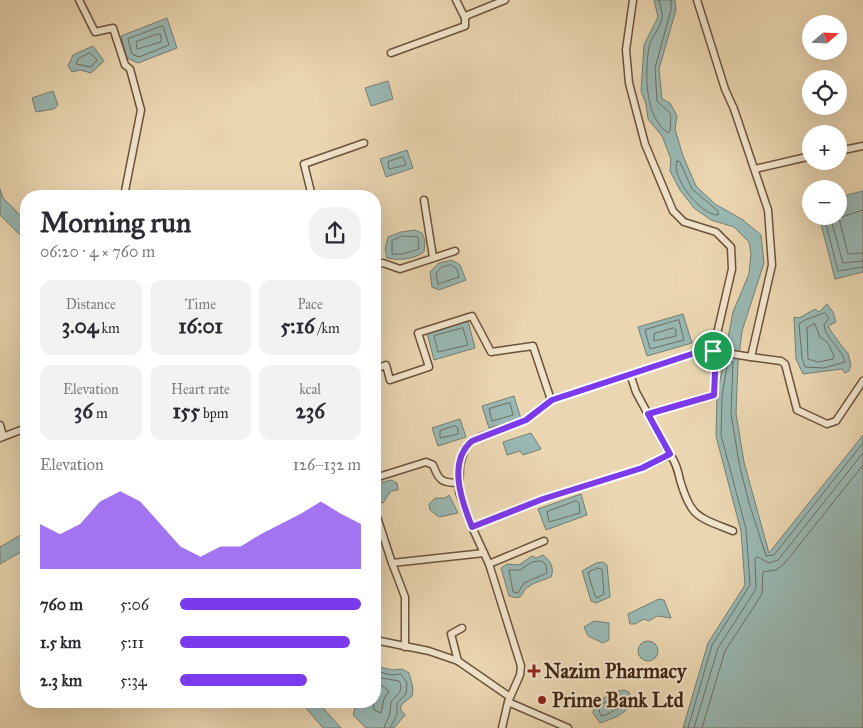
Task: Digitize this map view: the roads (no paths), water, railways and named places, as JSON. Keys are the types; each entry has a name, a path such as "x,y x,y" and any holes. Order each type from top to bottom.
{"street":[{"path":"79,0 95,32 112,28 124,64 130,69 142,110 125,190"},
{"path":"390,53 465,26 465,18 456,0"},
{"path":"465,18 468,15 505,0"},
{"path":"633,0 626,50 628,83 645,144 673,211 684,222 716,232 730,247 732,269 717,351 714,395 648,414"},
{"path":"697,0 725,89 734,108 768,210 772,265 751,357"},
{"path":"310,190 304,164 364,143"},
{"path":"847,149 863,146"},
{"path":"755,169 802,158"},
{"path":"424,200 433,257"},
{"path":"381,264 400,269 455,251"},
{"path":"381,367 386,365 390,380 429,368 418,333 472,316 491,352 533,346 552,400"},
{"path":"502,728 509,699 520,675 521,666 489,564 462,503 459,483 460,465 465,448 472,441 526,420 552,400 698,352 717,351 781,361 785,364 797,410 827,424 836,421 863,381"},
{"path":"630,374 648,414 676,465 686,502 703,519 733,531"},
{"path":"0,425 2,437 20,430"},
{"path":"472,527 543,499 642,468 670,454"},
{"path":"381,476 426,462 433,465 438,479 444,483 459,483"},
{"path":"381,530 405,597 405,646"},
{"path":"489,564 544,541"},
{"path":"392,563 484,553"},
{"path":"458,661 451,634 462,628"},
{"path":"381,641 429,651 458,661 509,699 568,728"}],"water":[{"path":"654,0 675,0 676,10 659,69 662,99 670,103 677,116 675,129 683,156 696,186 715,204 743,220 761,235 764,263 742,331 738,363 736,413 744,462 769,553 863,435 863,728 683,728 708,643 745,585 741,531 716,436 717,396 733,312 749,274 751,254 749,242 734,227 711,220 694,208 680,190 670,171 671,159 662,136 648,119 646,104 641,91 644,45 658,17"},
{"path":"167,18 177,48 138,63 127,58 121,36"},
{"path":"93,46 104,61 91,73 80,70 72,72 68,66 73,55"},
{"path":"388,81 393,99 371,106 365,88"},
{"path":"53,91 58,105 54,109 36,112 32,98"},
{"path":"407,150 413,168 386,177 380,159"},
{"path":"0,189 3,198 20,215 20,235 0,215"},
{"path":"863,191 863,272 835,279 821,225 847,225 847,195"},
{"path":"415,230 422,233 425,241 424,252 407,259 387,258 385,249 388,237 401,232"},
{"path":"452,260 460,265 466,280 439,290 432,287 430,272 439,263"},
{"path":"827,304 833,312 836,322 828,326 848,353 851,365 849,371 845,373 842,369 803,374 796,359 794,317 799,318 815,309 819,312"},
{"path":"683,314 692,343 647,356 638,327"},
{"path":"468,321 475,348 434,360 427,333"},
{"path":"514,396 521,419 489,428 482,406"},
{"path":"460,419 466,437 438,446 432,428"},
{"path":"531,433 541,449 523,455 520,451 507,455 503,442"},
{"path":"391,480 397,483 398,490 391,491 383,503 381,503 381,482"},
{"path":"581,494 587,515 546,530 538,509"},
{"path":"449,495 458,513 439,517 430,510 429,504 435,498 445,498"},
{"path":"20,535 20,552 0,564 0,547"},
{"path":"543,555 551,564 551,577 530,585 525,589 522,596 518,598 509,596 501,568 507,564 519,565 532,556 536,558"},
{"path":"603,562 607,565 610,597 596,603 591,601 582,571 596,563"},
{"path":"659,599 664,600 671,618 657,616 649,621 644,619 635,624 630,624 628,614"},
{"path":"594,621 609,623 609,640 603,643 588,636 584,627"},
{"path":"648,641 655,644 658,651 655,658 648,661 641,658 638,651 641,644"},
{"path":"381,667 393,670 402,669 409,673 413,688 412,696 401,705 401,710 405,715 394,728 366,728 353,715 355,708 381,708"},
{"path":"624,690 629,692 630,704 627,709 618,716 600,723 593,713 594,704 614,692"},
{"path":"306,708 323,708 341,728 323,728"}],"place":[{"name":"Nazim Pharmacy","path":"534,671"},
{"name":"Prime Bank Ltd","path":"542,700"}]}
